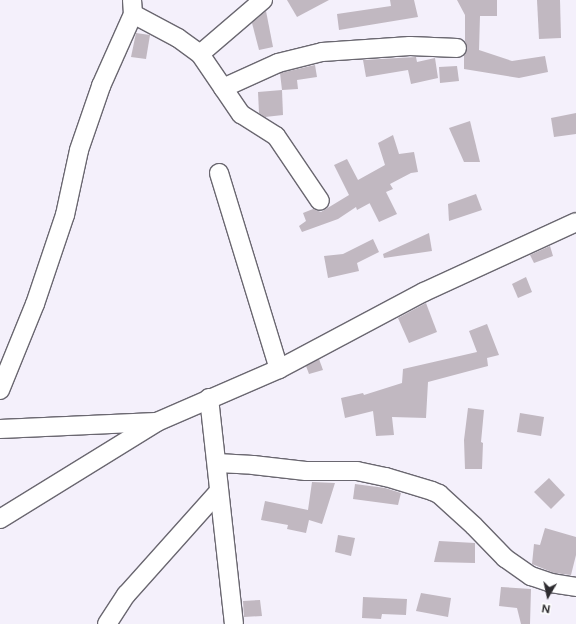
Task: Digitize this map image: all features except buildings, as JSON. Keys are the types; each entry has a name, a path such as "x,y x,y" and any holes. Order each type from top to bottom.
{"street":[{"path":"200,54 263,0"},
{"path":"0,390 35,304 66,215 79,150 101,86 132,7 200,54 240,114 276,136 320,201"},
{"path":"223,88 278,63 322,52 410,46 458,48"},
{"path":"219,173 278,369"},
{"path":"0,519 157,422 278,369 424,292 576,222"},
{"path":"209,398 217,463 218,492 234,624"},
{"path":"0,428 157,422"},
{"path":"217,463 253,465 306,471 357,471 386,477 432,491 439,494 474,526 505,558 531,576 551,583 576,587"},
{"path":"107,624 126,595 218,492"}]}
